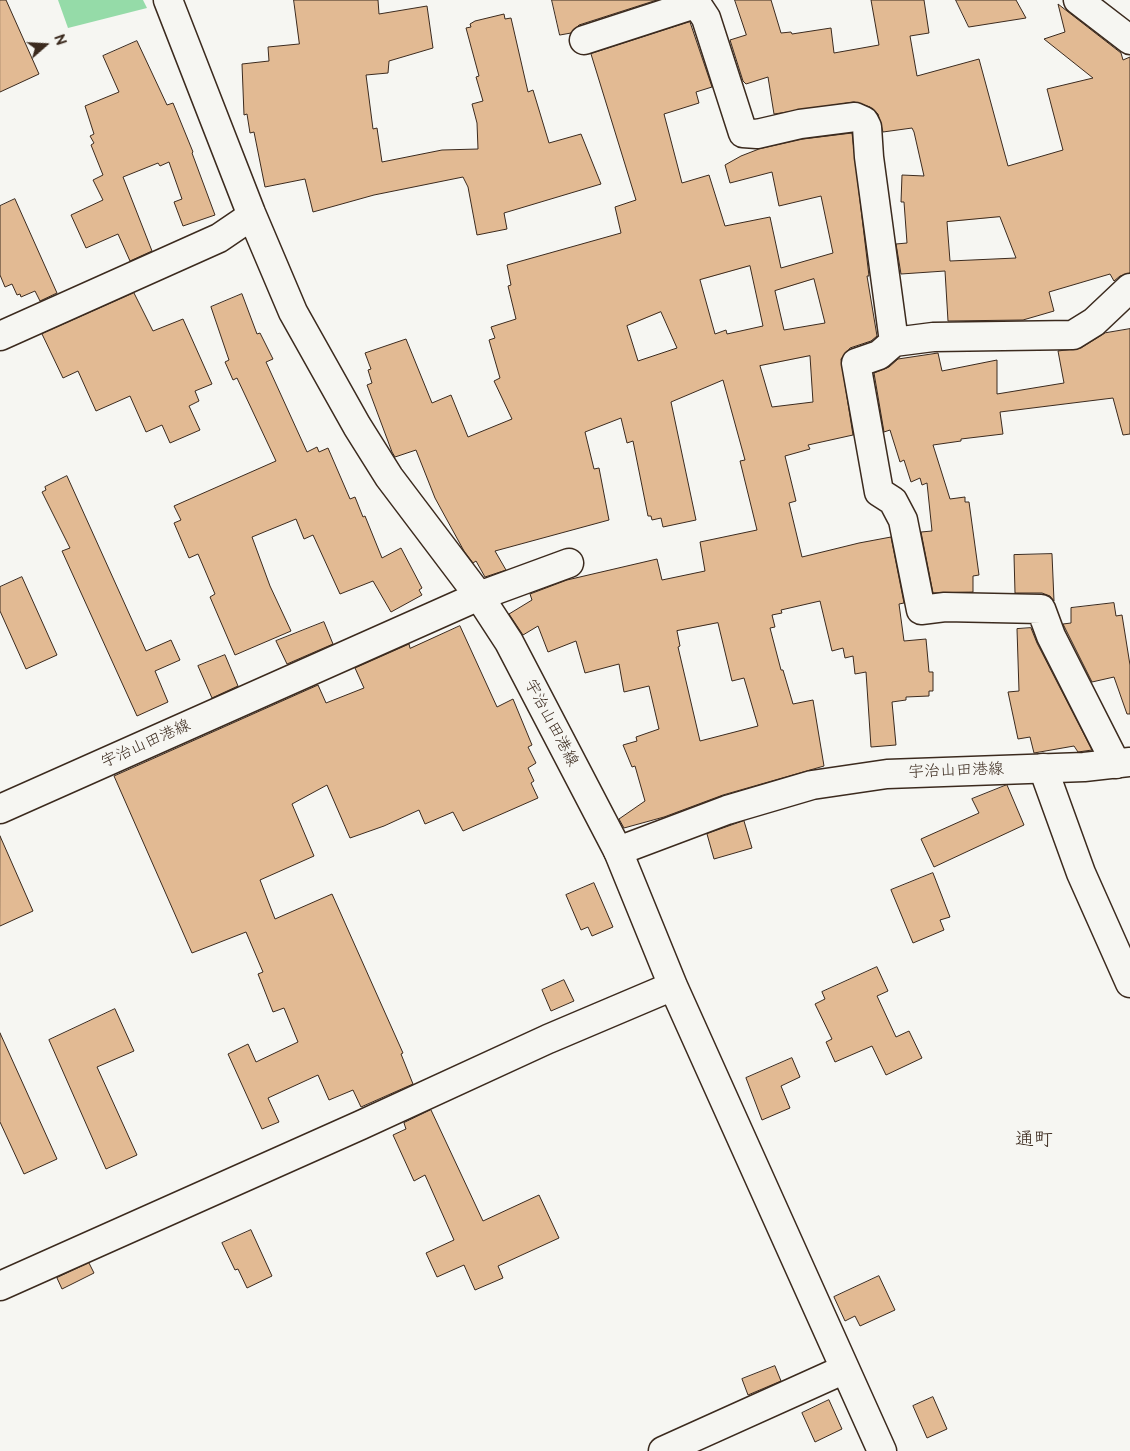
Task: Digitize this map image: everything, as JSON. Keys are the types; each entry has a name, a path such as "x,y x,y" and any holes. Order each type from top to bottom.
{"street":[{"path":"172,0 251,213 293,312 357,426 389,477 479,596 569,563"},
{"path":"1078,0 1130,40"},
{"path":"584,40 694,2 706,18 743,133 757,134 800,124 855,117 864,121 868,127 869,157 894,342"},
{"path":"0,336 219,238 244,221 251,213"},
{"path":"1123,763 1051,636 1041,609 945,607 921,610 902,520 893,501 879,492 856,363 879,355 894,342 933,337 1073,335 1094,322 1130,288"},
{"name":"宇治山田港線","path":"0,809 479,596 509,642 618,851 727,810 812,785 887,774 1123,763"},
{"path":"1043,768 1081,874 1130,983"},
{"path":"618,851 673,986 882,1451"},
{"path":"0,1286 361,1125 548,1039 673,986"},
{"path":"663,1451 845,1369"}],"green space":[{"path":"58,0 143,0 147,8 68,28"}],"building":[{"path":"0,0 6,0 39,74 0,92"},
{"path":"294,0 378,0 379,14 427,6 433,48 389,61 388,73 366,75 373,129 377,128 382,162 442,150 478,149 477,123 472,104 483,101 476,77 479,76 466,28 471,27 470,24 475,21 504,14 505,19 511,18 528,92 533,90 549,143 581,134 601,184 504,213 507,229 477,235 468,187 463,177 374,195 313,212 305,179 265,187 254,132 250,133 247,114 244,115 242,64 269,61 268,47 299,44"},
{"path":"552,0 657,0 579,25 571,33 560,35"},
{"path":"735,0 771,0 781,33 791,32 792,34 831,28 834,53 879,45 871,0 924,0 929,33 910,36 917,76 979,59 1008,166 1063,150 1047,89 1093,78 1044,39 1065,32 1058,4 1121,53 1123,60 1130,57 1130,273 1120,276 1114,281 1110,274 1049,292 1054,311 1023,320 948,321 945,271 901,274 896,244 907,243 904,202 901,202 902,175 924,176 912,128 883,132 878,114 870,107 854,102 774,114 768,77 746,84 743,81 730,40 746,35","holes":["1000,217 1016,258 950,261 947,222"]},
{"path":"956,0 1016,0 1026,18 969,27"},
{"path":"690,22 712,87 696,92 699,103 664,114 682,183 709,175 725,226 770,217 781,268 833,253 821,196 779,206 772,172 730,183 725,165 759,149 803,139 852,133 869,276 867,276 877,336 871,341 850,348 841,359 853,435 808,445 810,449 785,456 796,501 789,503 802,557 891,537 904,603 899,604 904,641 926,639 929,672 933,672 933,691 929,691 929,696 906,697 906,700 892,702 896,745 871,747 866,672 855,674 853,656 845,658 843,648 832,651 820,601 781,610 782,613 772,615 775,627 770,628 781,670 783,670 793,704 813,700 824,766 723,795 664,817 624,828 619,819 645,801 635,766 632,767 623,745 637,741 636,737 659,729 649,686 624,692 619,664 585,673 576,641 548,652 538,626 523,635 509,614 532,600 530,594 567,580 657,559 662,580 705,571 700,542 757,530 740,461 745,460 723,380 671,402 696,520 663,527 661,518 652,520 651,516 648,516 633,441 627,443 621,418 585,432 594,469 599,468 609,520 495,551 506,570 485,577 476,561 473,563 464,551 435,498 416,450 395,457 392,452 367,385 372,383 368,370 371,369 365,353 406,339 432,403 451,395 468,437 512,419 494,381 500,378 489,340 495,338 491,327 516,319 508,286 511,285 507,265 621,233 615,207 636,200 591,54","holes":["750,266 763,326 727,334 726,330 715,334 700,280","814,279 825,323 784,330 775,291","661,312 677,348 638,361 627,326","810,356 813,402 772,407 760,366","718,623 732,681 744,678 758,726 700,741 678,647 680,646 677,631"]},
{"path":"137,41 167,105 173,103 193,152 215,215 183,226 174,202 182,199 169,162 160,166 158,163 123,177 152,251 130,261 118,234 86,248 71,215 103,200 93,180 103,175 91,145 94,143 90,136 94,134 85,106 119,92 103,56"},
{"path":"15,199 57,293 40,301 35,291 21,297 20,294 17,295 12,284 5,287 0,275 0,206"},
{"path":"134,293 153,331 183,319 212,384 195,391 199,401 189,406 200,430 170,443 162,425 146,432 130,396 96,411 78,371 63,378 42,334"},
{"path":"242,294 257,334 260,333 273,359 266,362 307,452 317,447 319,452 328,448 350,499 355,497 363,517 365,516 382,558 401,548 422,588 419,590 422,595 391,612 373,581 340,594 313,535 304,539 296,519 252,537 270,586 291,631 235,655 210,597 215,594 198,554 189,558 174,523 181,520 174,506 276,461 237,378 233,380 225,362 229,360 211,307"},
{"path":"1130,329 1130,434 1123,435 1113,398 1000,412 1003,434 961,439 961,441 933,445 950,499 965,497 965,502 969,502 979,575 973,576 973,592 933,593 921,532 932,531 927,483 922,485 920,478 911,482 904,460 900,462 890,430 884,432 874,373 889,367 898,359 938,353 942,371 997,360 997,394 1064,383 1058,351 1081,348 1105,333"},
{"path":"67,476 146,651 171,640 180,660 155,671 168,702 137,716 62,551 70,548 42,492 46,490 45,487"},
{"path":"1052,554 1054,601 1050,596 1042,593 1015,593 1014,555"},
{"path":"22,577 57,655 26,669 0,611 0,587"},
{"path":"1114,603 1116,616 1122,615 1130,665 1130,714 1127,714 1114,677 1092,682 1063,624 1071,623 1071,608"},
{"path":"324,622 333,644 287,664 276,641"},
{"path":"460,626 497,707 513,699 532,745 528,747 536,763 528,768 534,781 531,783 538,798 463,831 453,812 425,824 419,810 384,826 350,838 327,785 292,804 314,856 260,880 275,919 332,894 403,1053 401,1054 413,1084 361,1107 353,1090 329,1100 318,1075 268,1098 279,1122 262,1129 228,1054 248,1044 256,1062 298,1042 284,1008 273,1012 258,974 263,972 246,932 192,953 114,776 318,685 326,703 364,688 355,668 409,644 410,648"},
{"path":"1031,628 1092,750 1078,752 1074,746 1034,753 1030,737 1018,739 1008,692 1019,691 1017,629"},
{"path":"225,655 238,686 212,698 198,666"},
{"path":"1007,785 1024,825 934,867 921,839 979,813 972,799"},
{"path":"744,821 752,848 714,859 707,834"},
{"path":"0,836 33,911 0,926"},
{"path":"933,873 950,917 940,920 944,930 913,943 891,890"},
{"path":"594,883 613,927 592,936 588,927 581,930 566,895"},
{"path":"877,967 888,991 877,996 896,1037 909,1031 922,1058 886,1075 872,1046 835,1062 826,1042 832,1039 815,1004 825,999 822,992"},
{"path":"564,980 574,1001 551,1011 542,990"},
{"path":"115,1009 134,1051 97,1067 137,1155 106,1169 49,1040"},
{"path":"0,1033 57,1159 24,1174 0,1122"},
{"path":"792,1058 800,1077 781,1086 790,1108 762,1120 746,1078"},
{"path":"431,1110 483,1221 539,1195 559,1238 498,1266 503,1278 475,1290 464,1265 437,1277 426,1253 454,1240 425,1175 414,1181 393,1135 406,1129 404,1123"},
{"path":"251,1230 272,1276 247,1288 238,1269 235,1270 222,1243"},
{"path":"89,1263 94,1273 62,1289 57,1278"},
{"path":"879,1276 895,1310 860,1326 855,1316 845,1321 834,1297"},
{"path":"775,1366 781,1381 748,1395 742,1379"},
{"path":"933,1397 947,1429 927,1438 913,1406"},
{"path":"829,1400 842,1429 815,1442 802,1413"}],"district":[{"name":"通町","path":"1034,1140"}]}
